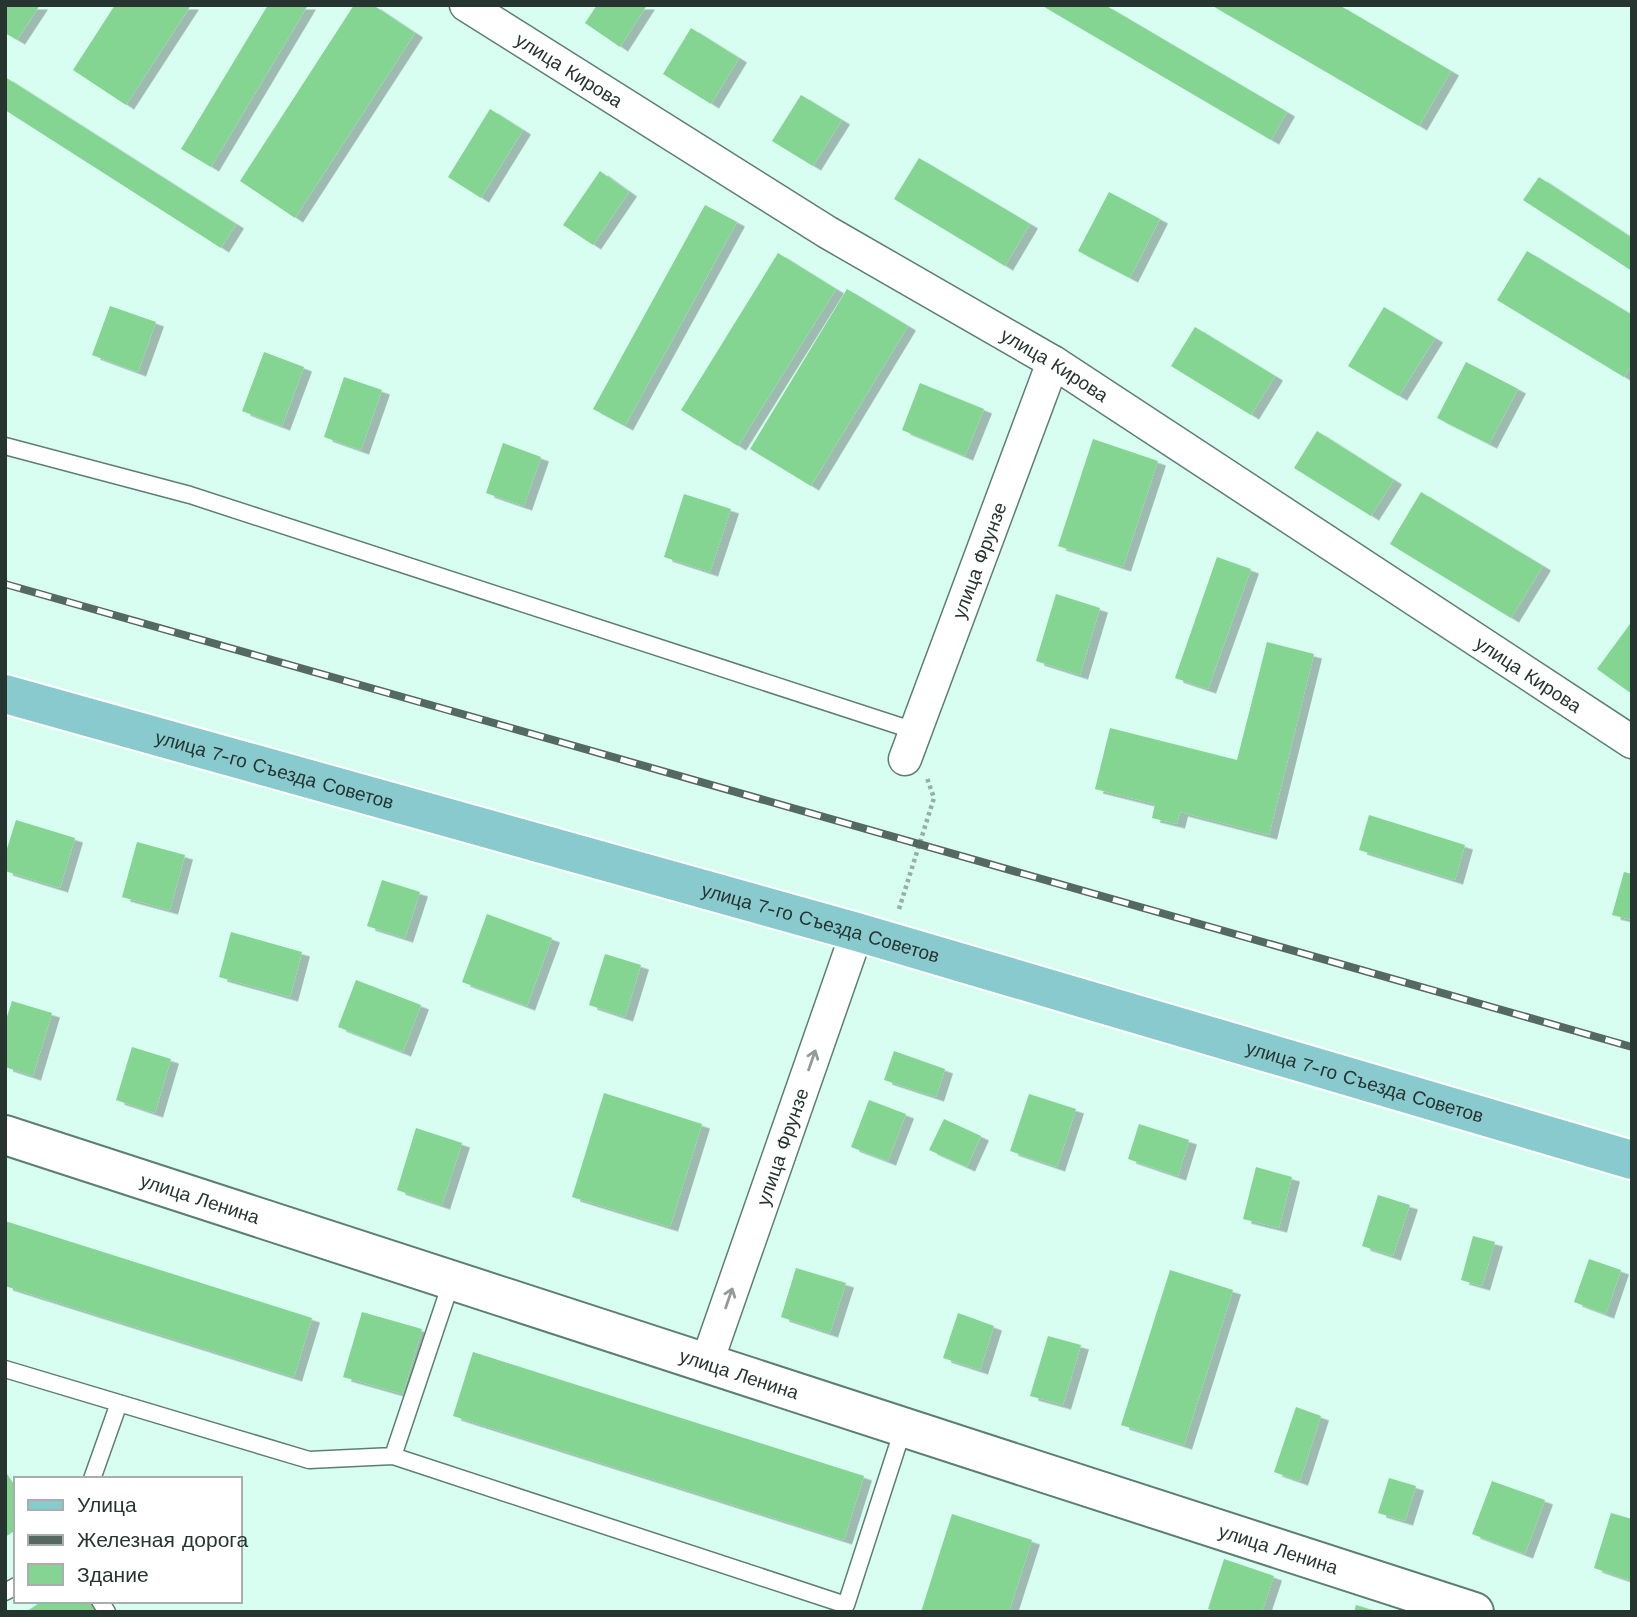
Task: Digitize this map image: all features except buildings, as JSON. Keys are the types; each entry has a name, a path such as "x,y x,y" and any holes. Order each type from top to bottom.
{"main road":[{"name":"улица 7-го Съезда Советов","path":"5,694 857,932 1632,1160"}],"street":[{"name":"улица Кирова","path":"466,5 827,232 1053,362 1632,742"},
{"name":"улица Фрунзе","path":"910,745 1053,362"},
{"name":"улица Фрунзе","path":"707,1362 857,932"},
{"name":"улица Ленина","path":"5,1135 1472,1612"}],"lane":[{"path":"5,446 190,495 910,745"},
{"path":"393,1456 452,1280"},
{"path":"5,1368 309,1460 393,1456 847,1608 903,1429"},
{"path":"93,1477 119,1403"}],"path":[{"path":"895,919 934,798 929,780 910,745"}],"railway":[{"path":"5,584 1632,1047"}]}
